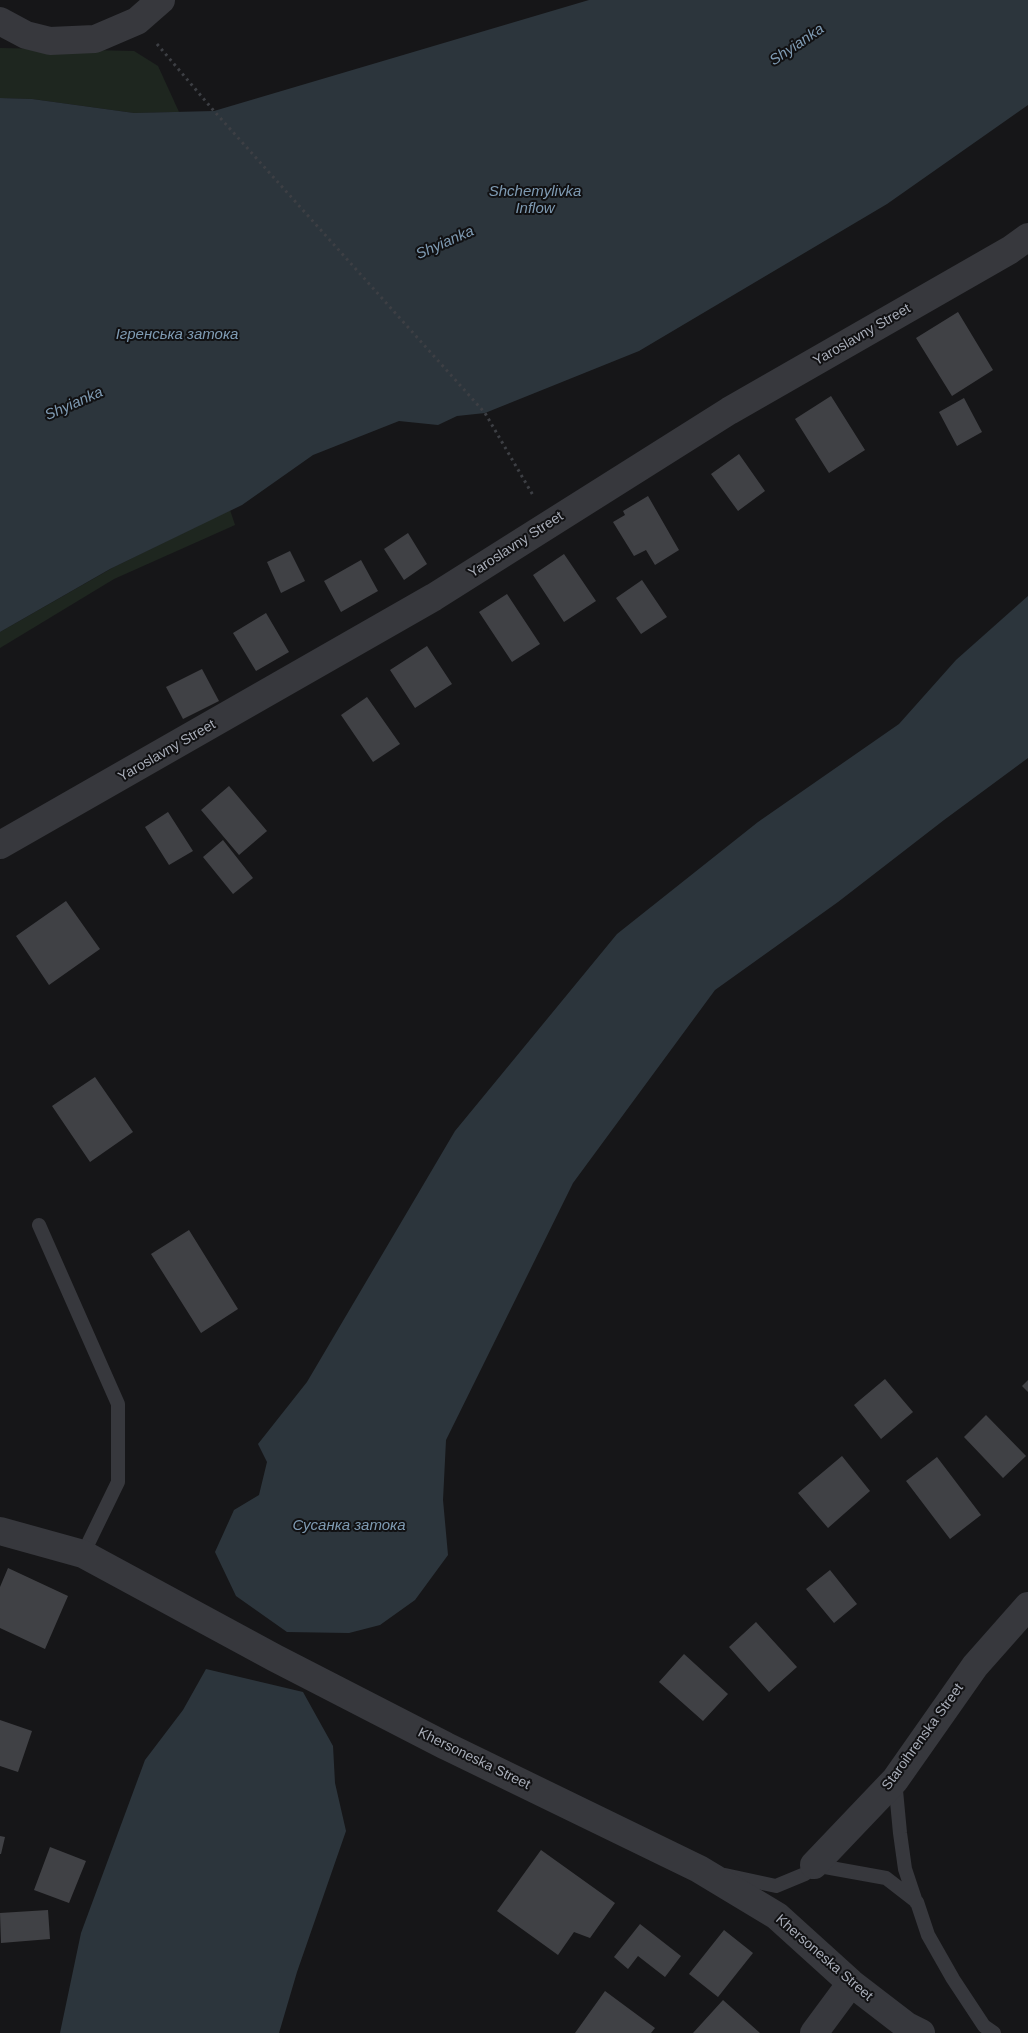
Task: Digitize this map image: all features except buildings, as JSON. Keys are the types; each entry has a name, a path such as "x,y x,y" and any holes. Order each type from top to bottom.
{"street":[{"path":"0,21 26,35 50,42 95,39 137,21 161,0"},
{"name":"Yaroslavny Street","path":"0,845 434,597 729,411 1028,238"},
{"name":"Khersoneska Street","path":"0,1531 83,1554 275,1658 446,1746 699,1870 777,1916 851,1983 907,2026 921,2033"},
{"name":"Staroihrenska Street","path":"814,1865 895,1780 974,1666 1028,1606"},
{"path":"814,2033 851,1983"}],"lane":[{"path":"39,1225 118,1404 118,1482 83,1554"},
{"path":"895,1780 905,1869 928,1935 953,1979 984,2026 994,2033"},
{"path":"699,1870 776,1886 805,1874 814,1865 886,1878 916,1902"}],"path":[{"path":"137,21 214,111 485,413 549,523"}],"shaded area":[{"path":"0,48 134,51 158,66 179,112 134,113 32,99 0,98"},
{"path":"230,510 235,525 114,579 0,648 0,632 114,567"}],"water":[{"path":"589,0 1028,0 1028,105 887,204 639,351 485,413 457,416 438,425 399,421 313,455 242,505 110,569 0,632 0,98 32,99 134,113 214,111"},
{"name":"Сусанка затока","path":"1028,596 1028,758 838,902 715,990 573,1183 446,1440 443,1500 448,1555 415,1600 380,1625 349,1633 287,1632 236,1596 215,1552 234,1510 259,1495 267,1462 258,1444 307,1382 455,1131 617,934 758,822 899,724 956,660"},
{"path":"206,1669 303,1692 333,1746 335,1783 346,1831 297,1972 279,2033 60,2033 81,1933 145,1760 183,1710"}],"water label":[{"name":"Shyianka","path":"797,45"},
{"name":"Shchemylivka Inflow","path":"535,200"},
{"name":"Shyianka","path":"445,243"},
{"name":"Ігренська затока","path":"177,335"},
{"name":"Shyianka","path":"74,404"}]}
